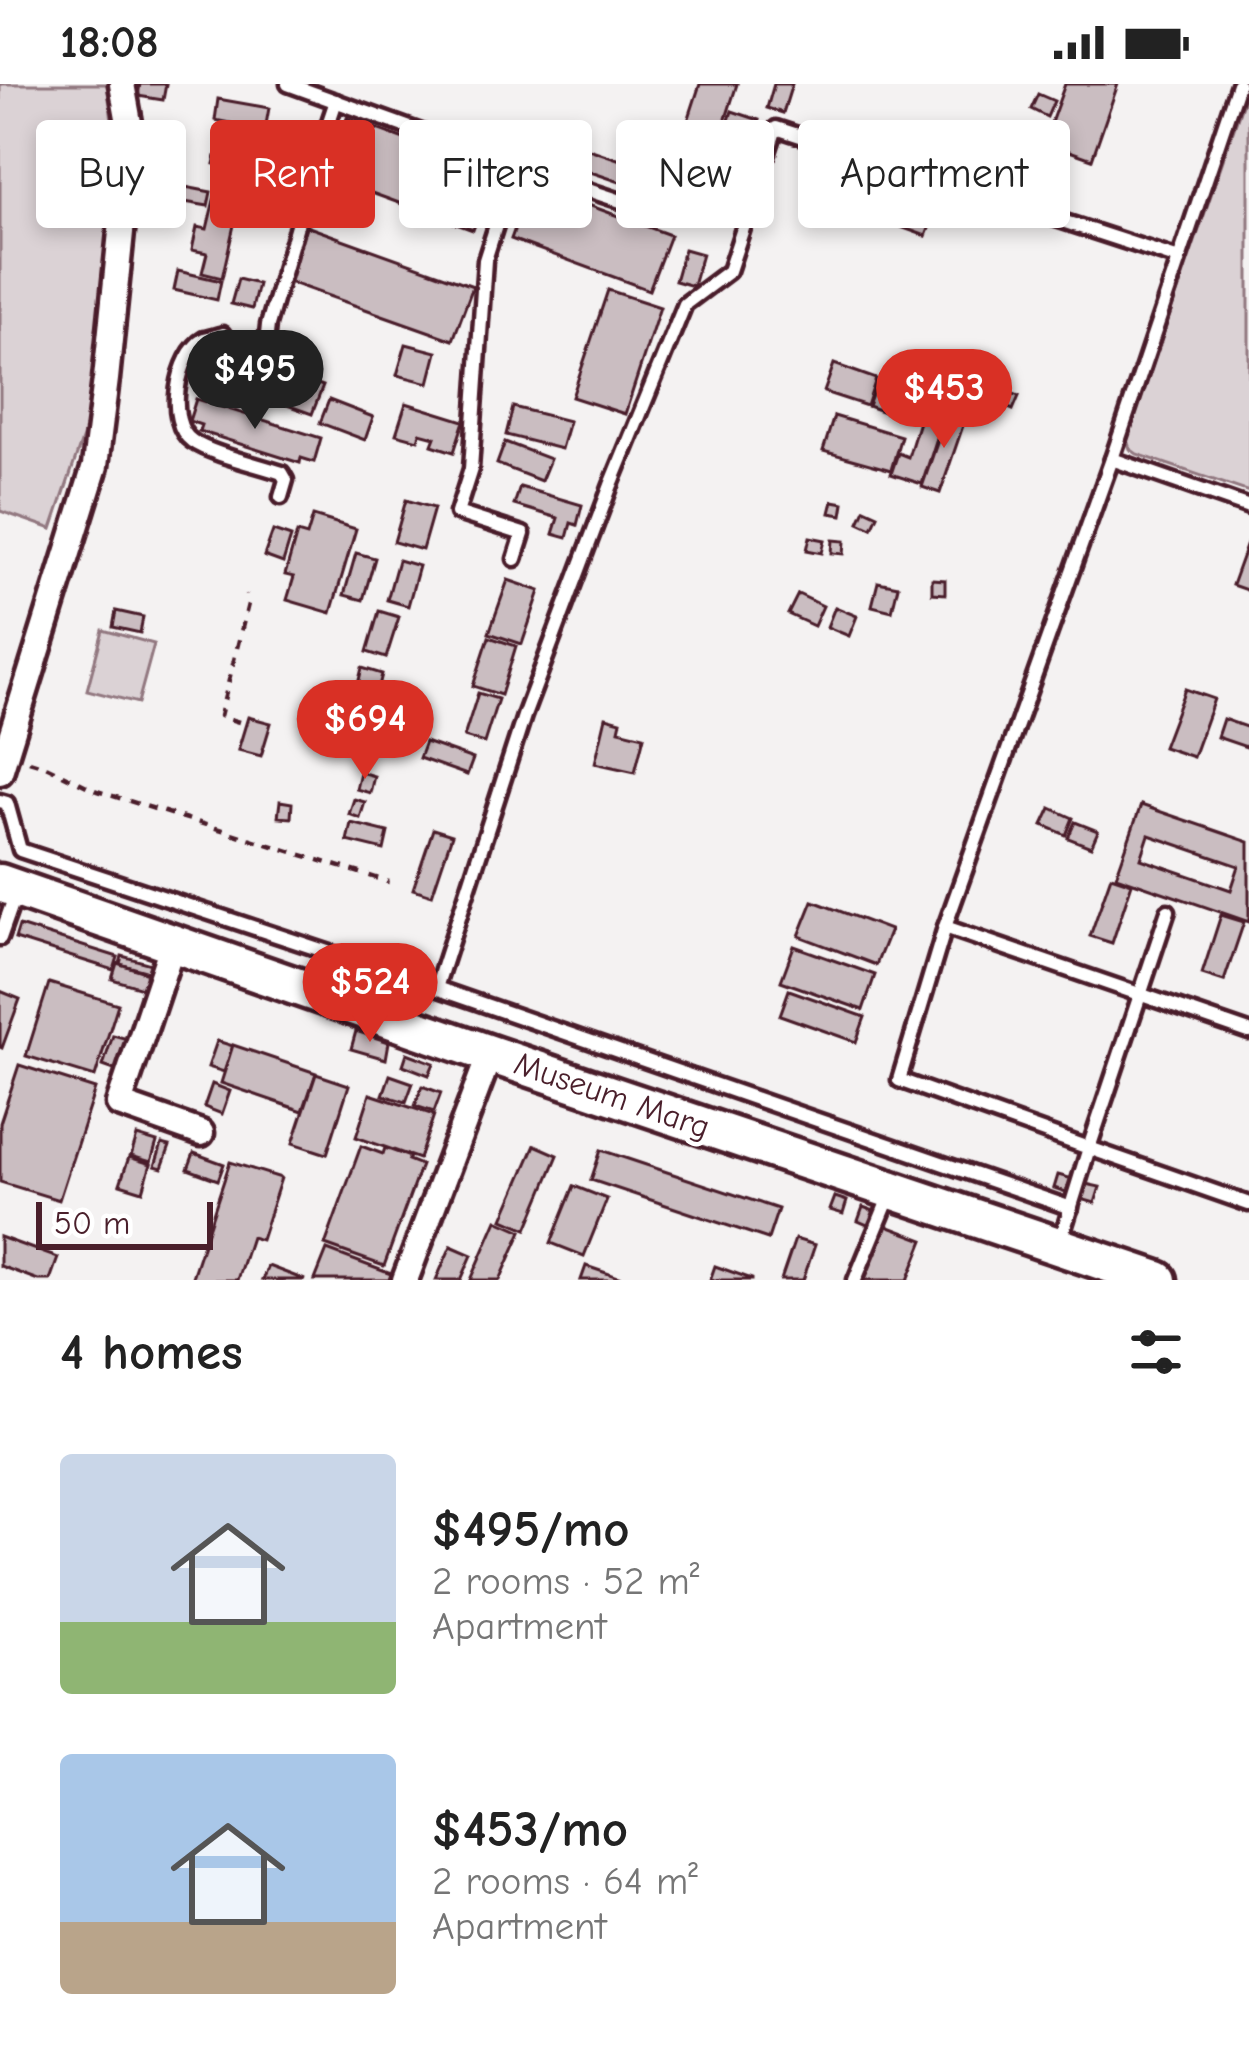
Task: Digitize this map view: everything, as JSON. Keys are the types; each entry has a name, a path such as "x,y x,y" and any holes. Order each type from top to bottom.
{"main road":[{"name":"Museum Marg","path":"9,886 1158,1280"}],"street":[{"path":"3,764 94,466 131,134 122,84"},
{"path":"172,944 119,1104 201,1133"},
{"path":"405,1280 490,1054"}],"lane":[{"path":"288,84 399,123"},
{"path":"1238,84 1112,459 945,927 899,1080 1249,1204"},
{"path":"266,354 268,325 336,100"},
{"path":"436,988 524,716 611,485 685,304 729,271 776,128 1179,259"},
{"path":"495,228 485,260 471,469 457,513 523,534 515,560"},
{"path":"223,334 205,339 184,368 175,406 180,427 195,444 282,472 286,480 281,497"},
{"path":"1112,459 1249,507"},
{"path":"0,801 7,803 20,850 1071,1208"},
{"path":"0,938 9,886"},
{"path":"1059,1246 1168,910"},
{"path":"945,927 1249,1032"},
{"path":"855,1280 893,1189"}],"path":[{"path":"239,722 220,716 248,604 246,595"},
{"path":"3,764 48,767 98,791 389,882"}],"shaded area":[{"path":"0,84 107,84 112,120 36,120 36,228 109,228 91,413 52,529 0,511"},
{"path":"1249,84 1249,492 1137,454 1127,440"},
{"path":"103,630 154,644 138,703 87,690"}],"building":[{"path":"140,84 166,84 163,100 138,96"},
{"path":"700,84 737,84 726,120 688,120"},
{"path":"774,84 792,84 783,113 767,108"},
{"path":"1065,84 1118,84 1092,159 1070,151 1070,120 1052,120"},
{"path":"1038,94 1054,101 1047,117 1031,109"},
{"path":"218,99 269,108 267,120 215,120"},
{"path":"732,111 759,120 729,120"},
{"path":"375,128 399,137 399,203 375,194"},
{"path":"592,150 616,158 616,181 592,172"},
{"path":"186,187 210,192 208,206 186,202"},
{"path":"592,206 616,215 616,228 651,228 670,235 649,290 511,239 515,228 592,228"},
{"path":"210,216 210,228 233,228 222,278 202,273 207,253 192,250 197,227 207,229"},
{"path":"305,228 312,228 473,286 453,340 286,281"},
{"path":"904,228 929,228 926,236"},
{"path":"684,249 702,254 693,286 675,281"},
{"path":"178,271 221,281 217,300 174,290"},
{"path":"238,279 258,284 252,309 231,304"},
{"path":"608,290 660,307 625,414 572,397"},
{"path":"406,344 437,352 429,383 397,375"},
{"path":"219,349 323,386 312,414 209,377"},
{"path":"834,364 876,379 867,406 824,392"},
{"path":"936,369 975,383 971,397 931,383"},
{"path":"981,381 1019,396 1013,410 975,394"},
{"path":"876,384 903,394 895,416 868,406"},
{"path":"920,395 948,404 922,484 891,474 898,453 908,457 921,415 914,413"},
{"path":"196,399 321,438 314,462 301,458 300,463 199,431 201,425 189,421"},
{"path":"329,400 373,417 365,440 320,423"},
{"path":"406,403 464,421 454,452 432,445 435,437 420,433 418,440 396,434"},
{"path":"513,407 569,421 561,449 506,435"},
{"path":"949,408 967,414 940,493 922,487"},
{"path":"834,416 901,436 891,470 823,451"},
{"path":"505,442 550,459 541,481 497,464"},
{"path":"520,487 582,505 577,525 571,523 567,538 553,534 558,518 514,505"},
{"path":"406,500 434,508 422,550 394,542"},
{"path":"833,501 844,503 842,515 830,513"},
{"path":"865,509 878,515 872,528 859,522"},
{"path":"313,516 356,529 331,613 287,600 294,577 285,575 297,533 307,536"},
{"path":"273,531 291,537 283,563 264,556"},
{"path":"810,537 825,540 822,553 807,550"},
{"path":"1249,538 1249,591 1232,585"},
{"path":"833,540 845,541 844,554 832,553"},
{"path":"356,553 375,558 363,600 344,595"},
{"path":"398,560 419,566 408,606 387,600"},
{"path":"932,579 945,580 945,594 932,593"},
{"path":"508,580 540,591 522,644 489,633"},
{"path":"878,582 898,586 892,611 872,606"},
{"path":"798,594 823,606 814,626 788,614"},
{"path":"835,607 857,616 849,636 827,627"},
{"path":"116,611 143,617 140,633 113,627"},
{"path":"379,611 399,617 386,658 367,652"},
{"path":"489,637 516,646 501,695 473,686"},
{"path":"362,668 382,674 372,714 352,709"},
{"path":"1185,689 1214,699 1193,757 1163,747"},
{"path":"478,693 498,699 484,743 464,737"},
{"path":"248,717 271,723 261,756 238,750"},
{"path":"606,717 621,721 619,730 644,736 635,772 595,763"},
{"path":"1223,719 1249,728 1249,748 1217,737"},
{"path":"425,742 473,759 467,775 419,758"},
{"path":"360,772 374,776 370,793 356,789"},
{"path":"354,799 365,802 360,818 349,814"},
{"path":"280,801 292,803 291,818 278,817"},
{"path":"1141,805 1249,842 1249,922 1116,876","holes":["1149,835 1239,866 1231,890 1141,859"]},
{"path":"1051,808 1073,818 1066,835 1043,825"},
{"path":"1075,822 1098,831 1091,847 1068,838"},
{"path":"351,823 388,832 384,850 347,841"},
{"path":"433,829 452,835 432,895 413,889"},
{"path":"1111,876 1132,883 1112,943 1090,936"},
{"path":"813,901 890,930 876,965 799,936"},
{"path":"1221,915 1244,922 1224,981 1202,974"},
{"path":"19,926 118,957 114,970 15,939"},
{"path":"794,946 875,975 863,1010 781,981"},
{"path":"122,956 151,964 149,972 120,964"},
{"path":"117,963 157,976 152,991 112,979"},
{"path":"49,983 118,1004 95,1077 26,1056"},
{"path":"789,990 865,1017 856,1042 780,1015"},
{"path":"0,991 20,999 2,1048 0,1047"},
{"path":"356,1031 389,1042 386,1059 351,1049"},
{"path":"113,1035 131,1040 120,1072 103,1066"},
{"path":"217,1041 233,1046 224,1072 208,1067"},
{"path":"233,1045 316,1073 303,1111 221,1083"},
{"path":"407,1053 434,1063 429,1075 403,1065"},
{"path":"19,1065 95,1089 59,1200 0,1182 0,1123"},
{"path":"316,1074 349,1085 327,1154 293,1143"},
{"path":"390,1075 413,1083 406,1102 383,1095"},
{"path":"212,1084 230,1091 222,1114 204,1107"},
{"path":"422,1086 441,1093 434,1112 415,1106"},
{"path":"370,1094 434,1115 419,1159 356,1137"},
{"path":"137,1136 157,1142 151,1162 131,1156"},
{"path":"162,1144 170,1146 162,1168 155,1166"},
{"path":"535,1145 558,1155 527,1229 503,1219"},
{"path":"361,1146 383,1154 385,1148 421,1165 384,1266 325,1245"},
{"path":"601,1150 778,1209 768,1239 591,1180"},
{"path":"194,1153 224,1164 218,1180 188,1169"},
{"path":"129,1157 151,1164 143,1191 120,1184"},
{"path":"230,1162 281,1178 261,1240 251,1237 237,1280 191,1280"},
{"path":"1058,1175 1073,1179 1069,1193 1054,1188"},
{"path":"1086,1184 1100,1187 1095,1203 1081,1199"},
{"path":"574,1186 607,1199 584,1256 551,1243"},
{"path":"835,1197 847,1201 843,1214 830,1210"},
{"path":"863,1207 877,1212 872,1227 858,1221"},
{"path":"497,1220 522,1231 500,1280 471,1280"},
{"path":"884,1225 924,1240 908,1280 862,1280"},
{"path":"0,1237 58,1258 50,1280 0,1266"},
{"path":"795,1239 815,1245 803,1280 781,1280"},
{"path":"451,1246 472,1255 461,1280 436,1280"},
{"path":"327,1250 391,1274 389,1280 315,1280"},
{"path":"268,1266 305,1280 262,1280"},
{"path":"586,1266 627,1280 581,1280"},
{"path":"715,1266 752,1279 752,1280 710,1280"}]}
